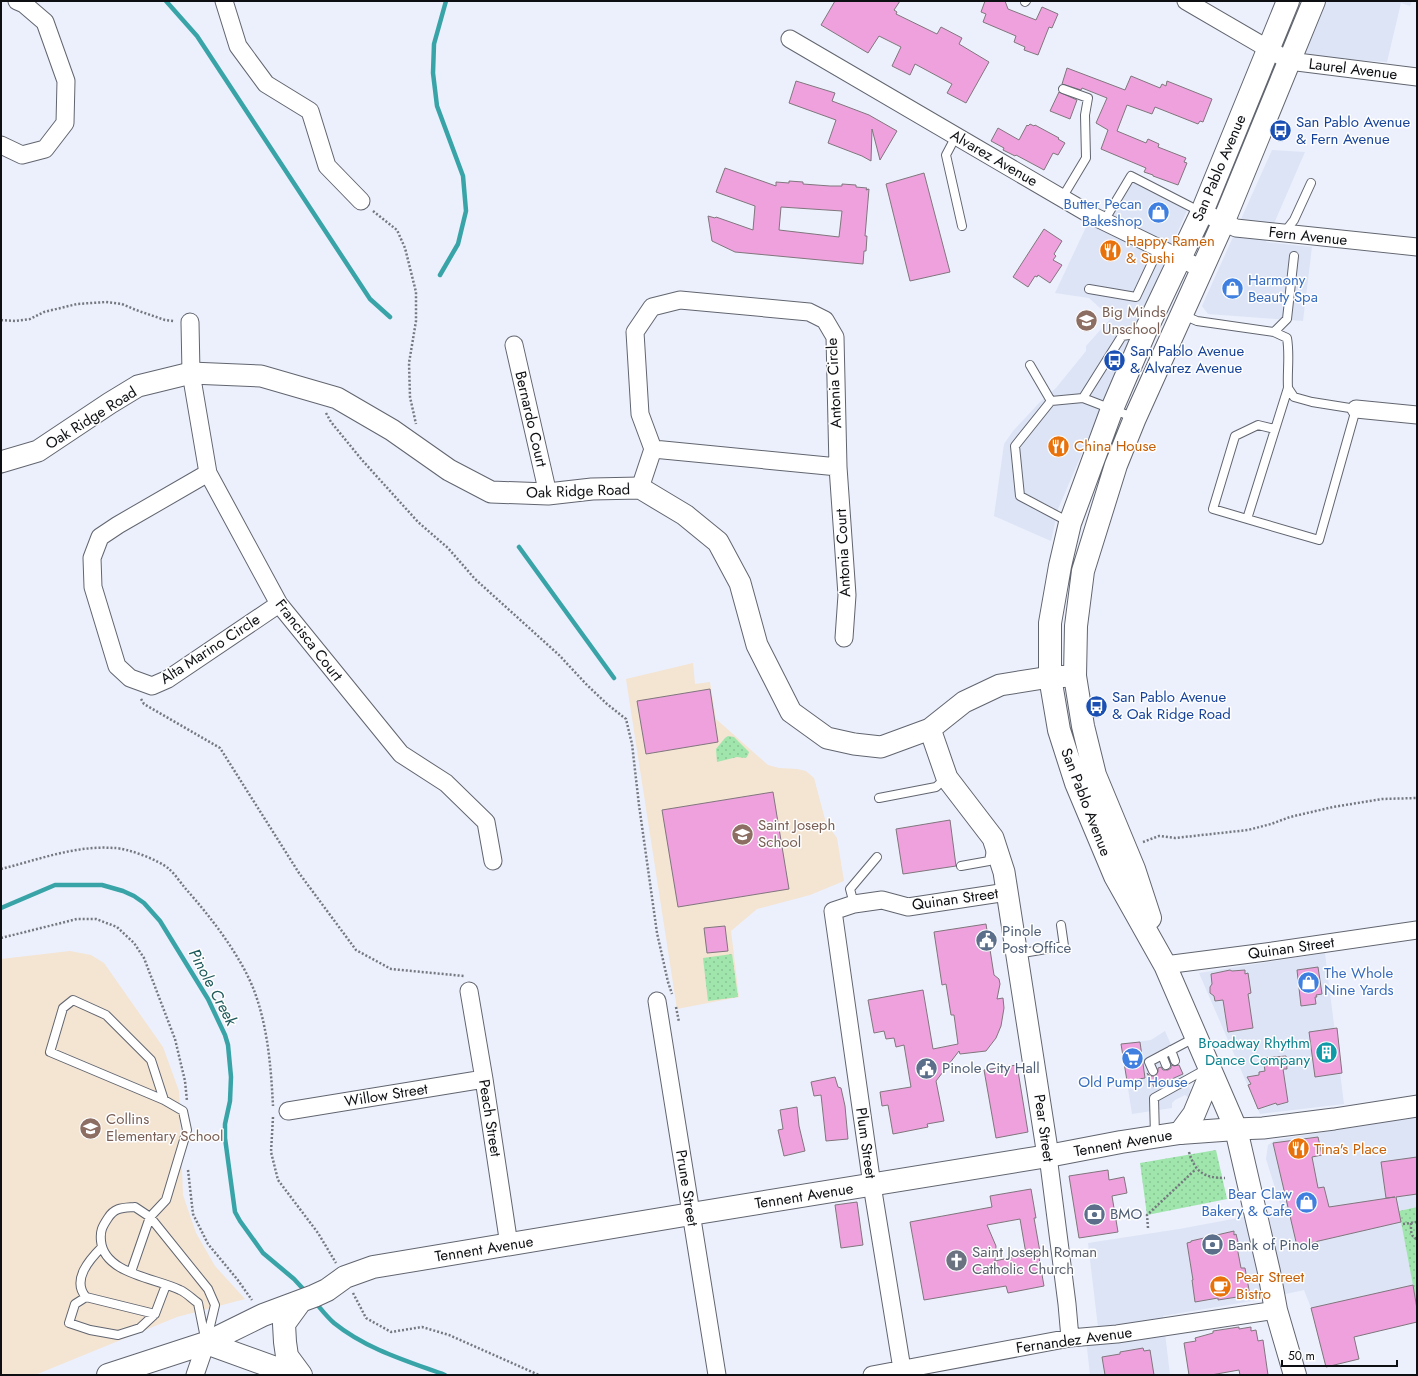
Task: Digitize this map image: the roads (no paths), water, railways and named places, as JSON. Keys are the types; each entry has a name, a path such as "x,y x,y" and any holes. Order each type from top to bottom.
{"main road":[{"name":"San Pablo Avenue","path":"1288,1 1202,212 1145,332 1112,409 1070,523 1060,566 1050,623 1050,677 1059,730 1076,783 1116,876 1165,964 1236,1129 1269,1272 1276,1310 1295,1375"},
{"name":"San Pablo Avenue","path":"1165,964 1134,869 1096,776 1084,726 1075,676 1076,626 1083,571 1116,465 1135,418 1223,223 1314,1"},
{"path":"1184,1142 1210,1070"},
{"name":"Tennent Avenue","path":"108,1375 206,1342 262,1315 300,1302 327,1290 345,1277 373,1267 1048,1156 1121,1142 1155,1137 1184,1142 1236,1129"},
{"path":"300,1302 284,1324 287,1356 301,1375"},
{"path":"206,1342 295,1375"}],"street":[{"path":"1,145 22,155 45,149 66,123 66,81 45,22 24,4 17,1"},
{"path":"224,1 238,46 266,84 310,111 327,166 362,201"},
{"path":"1195,3 1289,61"},
{"name":"Alvarez Avenue","path":"790,39 1062,198 1104,221 1202,269"},
{"name":"Laurel Avenue","path":"1289,61 1417,77"},
{"name":"Fern Avenue","path":"1202,212 1236,228 1417,247"},
{"name":"Antonia Circle","path":"653,449 640,414 635,332 652,307 680,300 809,312 825,320 835,337 838,467"},
{"name":"Francisca Court","path":"190,322 191,373 208,472 279,604 401,754 446,783 486,822 493,861"},
{"name":"Bernardo Court","path":"514,344 548,494"},
{"name":"Oak Ridge Road","path":"1,462 38,451 138,386 191,373 261,376 337,398 392,430 449,470 491,492 548,494 592,489 640,488 685,514 718,542 740,583 757,645 791,712 827,738 854,744 881,747 930,730 964,702 1000,685 1050,677 1075,676"},
{"path":"1356,409 1417,416"},
{"path":"640,488 653,449 838,467"},
{"name":"Antonia Court","path":"838,467 847,595 844,638"},
{"name":"Alta Marino Circle","path":"208,472 118,524 100,537 92,558 93,587 117,666 130,678 152,686 168,679 279,604"},
{"name":"Pear Street","path":"930,730 947,778 993,838 1004,872 1037,1077 1067,1304 1070,1338"},
{"name":"Quinan Street","path":"833,911 854,904 882,900 908,907 1007,892"},
{"name":"Plum Street","path":"833,911 872,1185 903,1373"},
{"name":"Quinan Street","path":"1165,964 1266,952 1417,930"},
{"name":"Peach Street","path":"469,992 484,1079 509,1245"},
{"name":"Prune Street","path":"657,1000 717,1375"},
{"name":"Willow Street","path":"278,1112 484,1079"},
{"name":"Tennent Avenue","path":"1236,1129 1263,1128 1334,1119 1417,1106"},
{"name":"Fernandez Avenue","path":"872,1375 903,1373 1070,1338 1117,1334 1276,1310"},
{"path":"195,1375 206,1342"}],"lane":[{"path":"1062,198 1086,158 1085,115 1088,98 1064,89"},
{"path":"956,136 946,155 962,226"},
{"path":"1104,221 1130,176 1202,212"},
{"path":"1284,233 1294,220 1311,183"},
{"path":"1089,289 1136,297 1159,248"},
{"path":"1274,332 1287,319 1294,256"},
{"path":"1182,314 1196,321 1274,332 1287,338 1289,350 1287,375 1288,388 1247,519"},
{"path":"1083,398 1122,336 1145,332"},
{"path":"1030,365 1051,401"},
{"path":"1275,428 1258,425 1235,436 1213,509 1319,540 1356,409 1312,402 1294,397 1288,388"},
{"path":"1070,523 1020,496 1015,446 1051,401 1083,398 1135,418"},
{"path":"879,798 936,787 947,778"},
{"path":"961,866 989,861 993,838"},
{"path":"854,904 850,889 878,857"},
{"path":"1016,954 1064,946 1061,925"},
{"path":"131,1272 150,1216 166,1200 186,1130 183,1111 164,1100 50,1052 63,1008 72,1000 106,1015 151,1060 164,1100"},
{"path":"1153,1071 1149,1062 1197,1036"},
{"path":"1171,1050 1175,1060"},
{"path":"1162,1055 1166,1065"},
{"path":"1155,1137 1154,1098 1182,1078 1210,1070"},
{"path":"1159,1085 1163,1093"},
{"path":"135,1207 150,1216 208,1289 215,1306 206,1342 198,1303 181,1290 122,1269 109,1260 102,1247 100,1231 109,1216 120,1208 135,1207"},
{"path":"102,1247 84,1268 81,1282 82,1292 86,1297 155,1314"},
{"path":"86,1297 75,1304 69,1323 90,1330 118,1336 140,1328 155,1314 166,1285"}],"waterway":[{"path":"166,1 197,36 370,299 390,317"},
{"path":"440,275 458,244 466,211 463,176 437,106 433,73 434,44 446,1"},
{"path":"519,547 614,678"},
{"name":"Pinole Creek","path":"1,908 55,885 102,885 134,896 144,903 160,921 208,999 225,1035 228,1045 231,1077 230,1101 225,1124 225,1138 235,1212 263,1253 294,1279 306,1292"},
{"name":"Pinole Creek","path":"315,1302 326,1316 334,1323 360,1340 387,1354 445,1375"}],"place":[{"name":"San Pablo Avenue & Fern Avenue","path":"1280,131"},
{"name":"Butter Pecan Bakeshop","path":"1158,213"},
{"name":"Happy Ramen & Sushi","path":"1110,250"},
{"name":"Harmony Beauty Spa","path":"1233,289"},
{"name":"Big Minds Unschool","path":"1086,321"},
{"name":"San Pablo Avenue & Alvarez Avenue","path":"1115,360"},
{"name":"China House","path":"1058,446"},
{"name":"San Pablo Avenue & Oak Ridge Road","path":"1097,706"},
{"name":"Saint Joseph School","path":"742,834"},
{"name":"Pinole Post Office","path":"986,940"},
{"name":"The Whole Nine Yards","path":"1309,982"},
{"name":"Broadway Rhythm Dance Company","path":"1326,1052"},
{"name":"Old Pump House","path":"1133,1059"},
{"name":"Pinole City Hall","path":"927,1068"},
{"name":"Collins Elementary School","path":"91,1128"},
{"name":"Tina's Place","path":"1298,1149"},
{"name":"Bear Claw Bakery & Cafe","path":"1307,1203"},
{"name":"BMO","path":"1095,1214"},
{"name":"Bank of Pinole","path":"1213,1245"},
{"name":"Saint Joseph Roman Catholic Church","path":"956,1261"},
{"name":"Pear Street Bistro","path":"1220,1286"}]}
